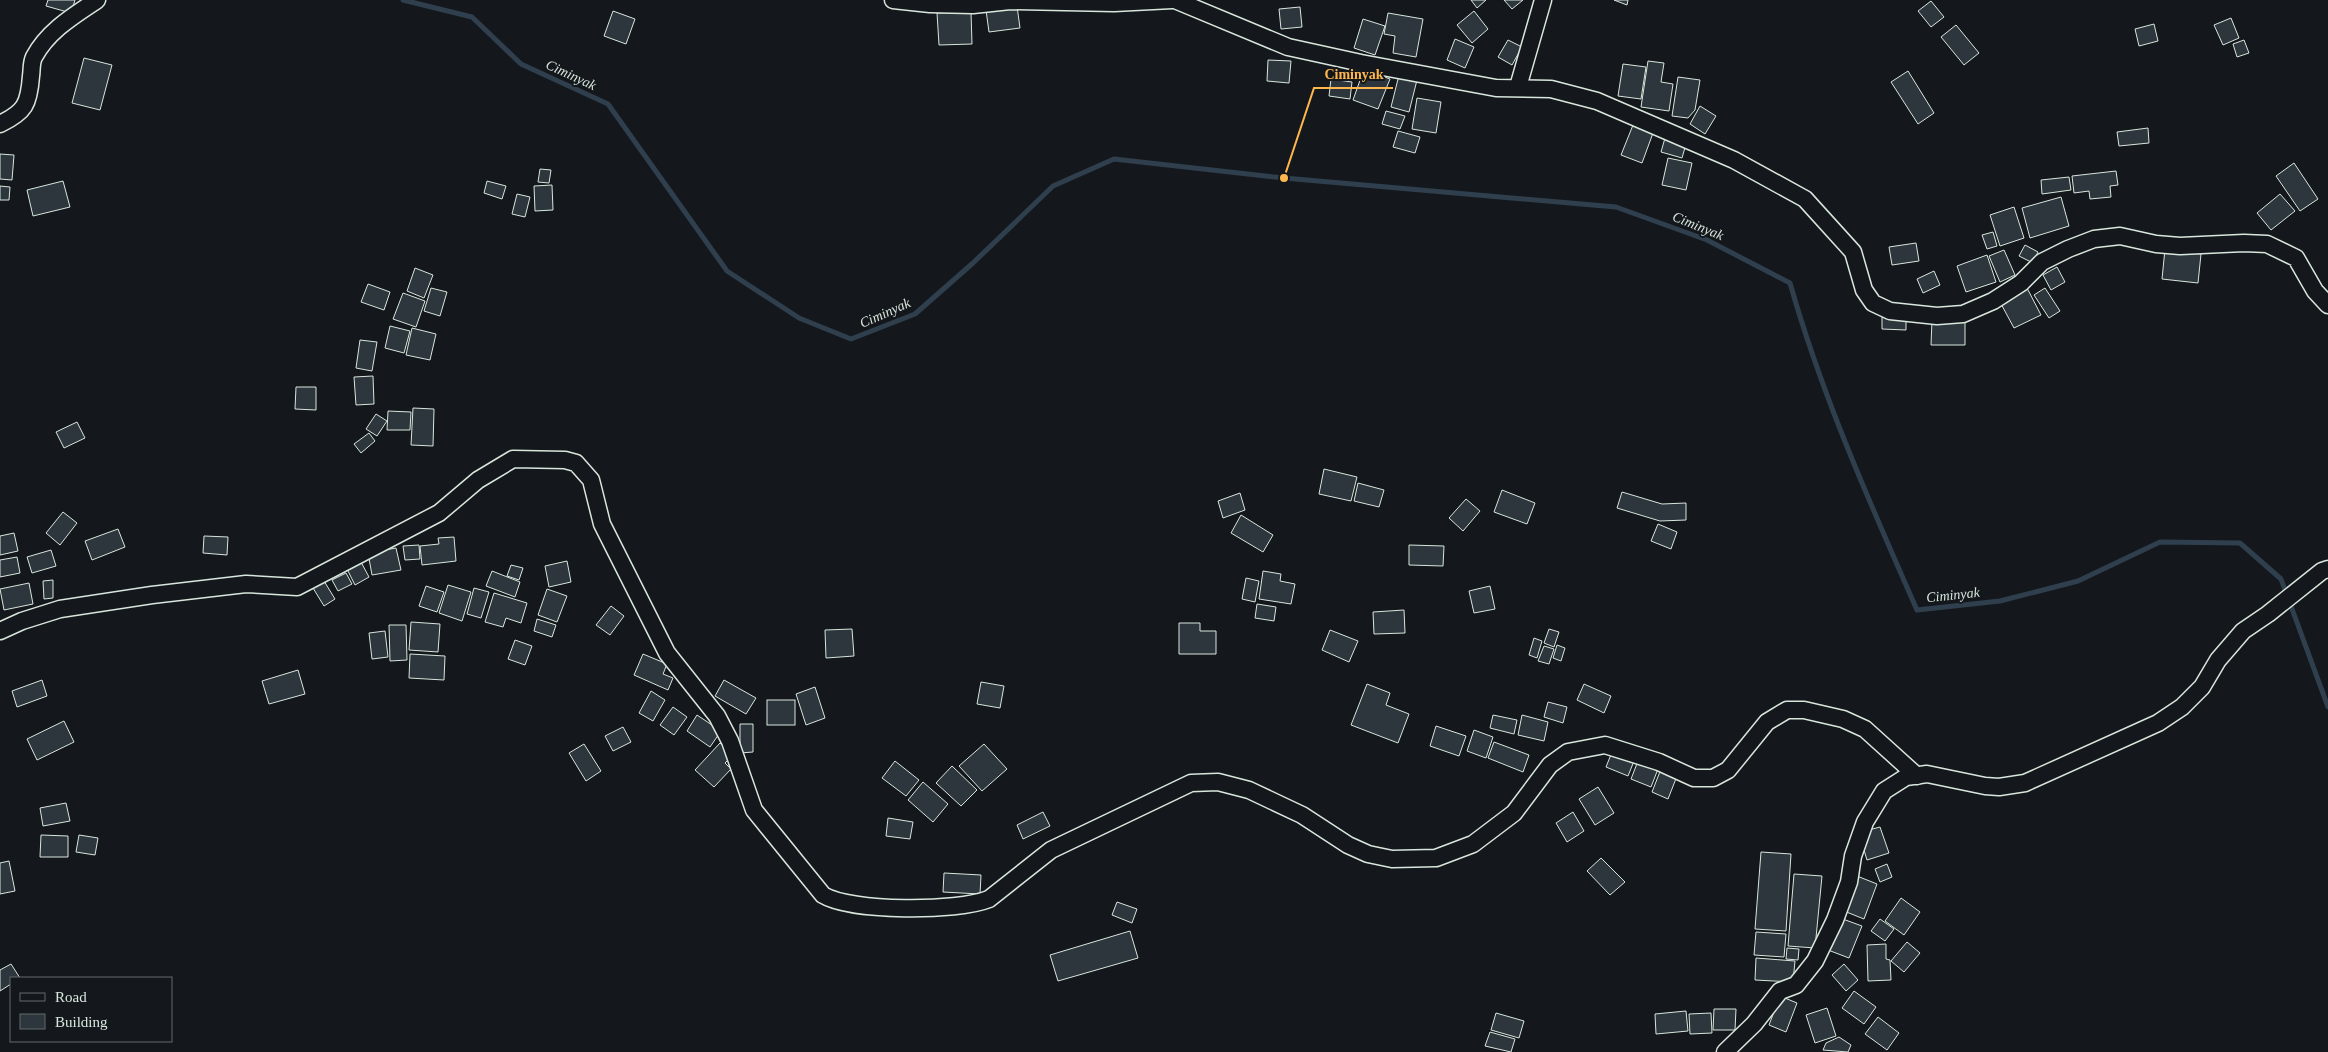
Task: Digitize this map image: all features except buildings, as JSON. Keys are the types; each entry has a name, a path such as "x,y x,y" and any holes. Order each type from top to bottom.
{"street":[{"path":"0,124 24,109 30,92 33,59 41,47 62,24 97,0"},
{"path":"893,0 930,4 973,5 1010,1 1114,3 1174,0 1288,47 1466,83 1496,88 1551,89 1597,101 1734,160 1805,199 1853,252 1864,290 1873,302 1890,311 1937,316 1963,314 1993,301 2021,283 2042,262 2068,249 2094,239 2120,236 2156,244 2180,246 2244,243 2267,244 2296,258 2328,305"},
{"path":"1518,87 1543,0"},
{"path":"0,631 22,621 60,609 152,595 246,584 297,587 439,513 478,480 513,459 565,460 576,464 591,480 602,524 667,653 721,724 741,769 754,810 823,895 834,902 904,908 958,907 978,904 989,899 1051,850 1191,783 1218,782 1250,790 1302,815 1348,845 1368,854 1392,859 1436,858 1473,844 1514,813 1550,765 1568,752 1604,746 1659,762 1694,778 1713,778 1728,770 1767,722 1787,710 1804,710 1843,719 1865,729 1916,776"},
{"path":"1725,1052 1754,1024 1780,991 1796,985 1815,961 1844,897 1849,882 1853,856 1865,822 1875,802 1884,790 1896,781 1916,776 1942,776 1966,784 1999,787 2025,782 2158,723 2182,707 2202,687 2218,660 2243,631 2328,570"}],"waterway":[{"name":"Ciminyak","path":"403,0 472,17 521,64 608,104 727,271 799,318 851,339 915,314 973,263 1053,186 1114,159 1284,178 1616,207 1707,240 1790,283 1832,408 1917,610 2000,601 2078,581 2160,542 2240,543 2281,579 2328,707"}],"place":[{"name":"Ciminyak","path":"1284,178"}]}
